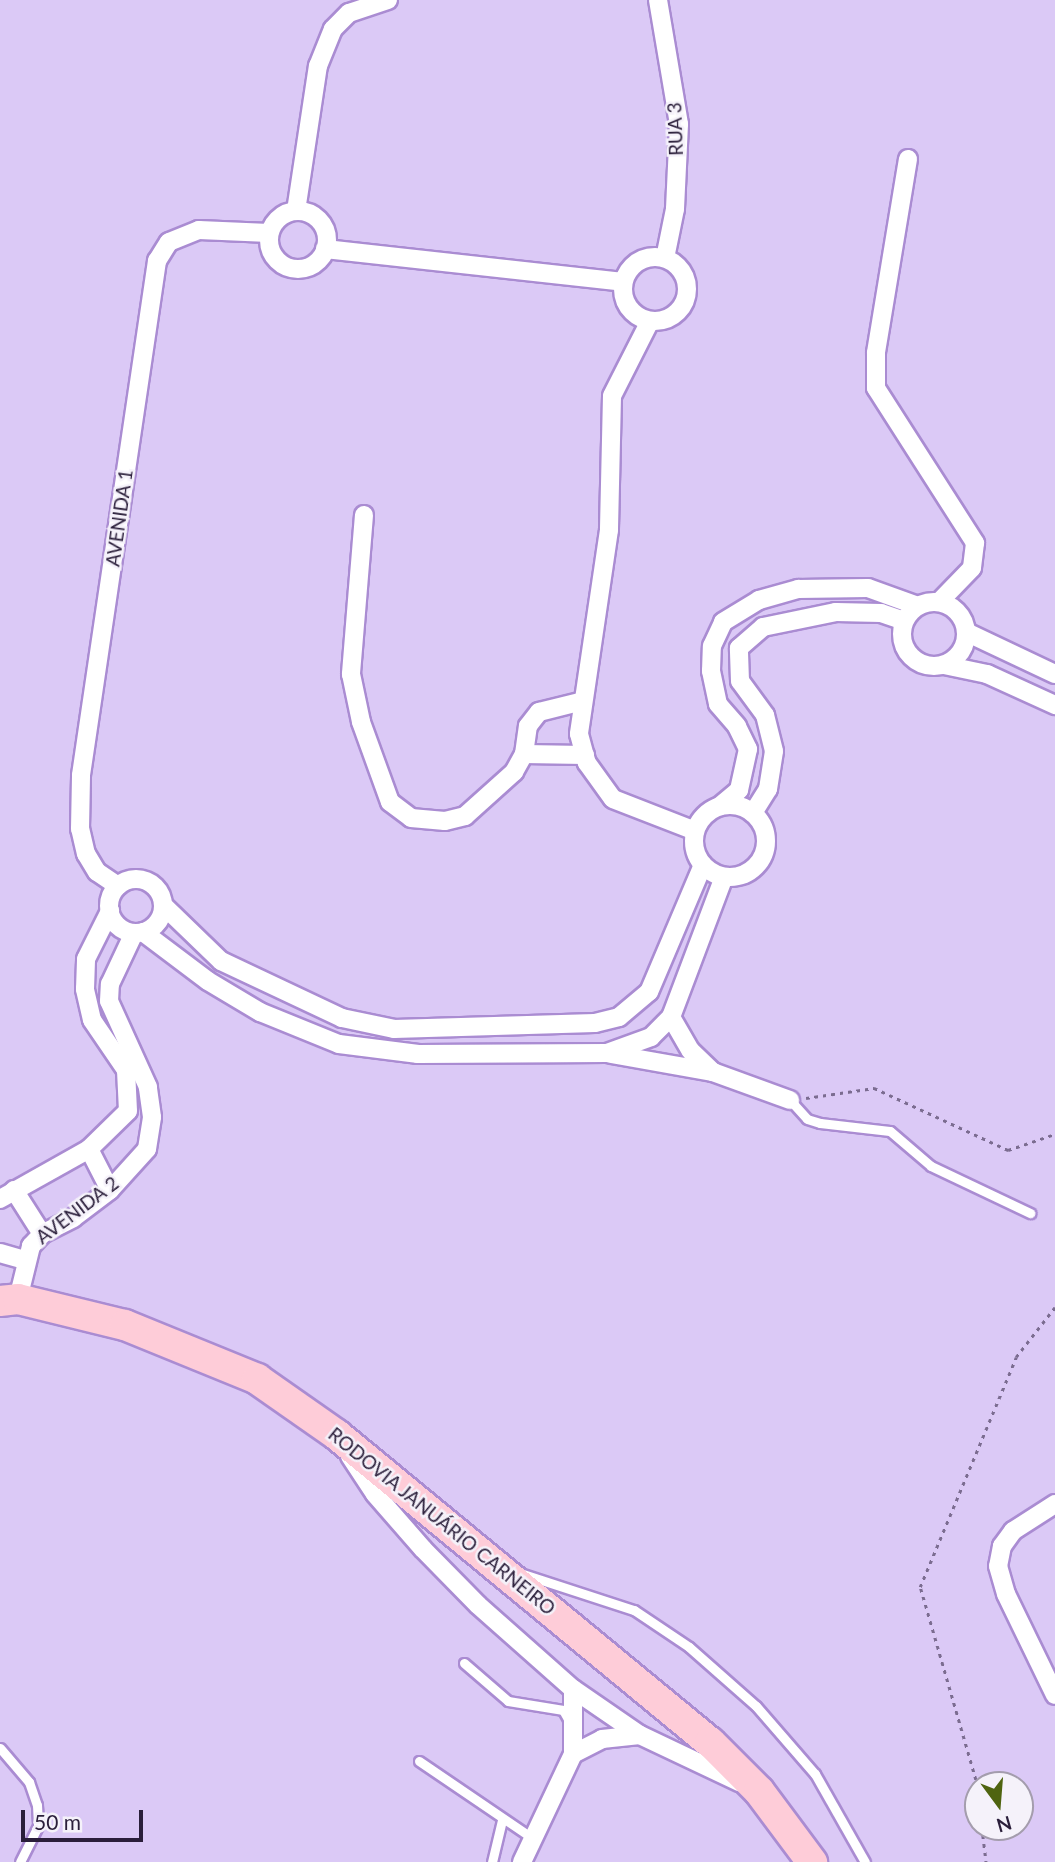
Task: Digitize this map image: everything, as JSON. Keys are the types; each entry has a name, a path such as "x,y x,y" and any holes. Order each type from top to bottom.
{"highway":[{"name":"RODOVIA JANUÁRIO CARNEIRO","path":"9,1300 125,1325 199,1352 257,1379 337,1435 502,1567 710,1742 759,1791 811,1862"}],"street":[{"path":"296,211 318,66 334,29 349,13 388,0"},
{"name":"RUA 3","path":"658,0 678,124 675,209 665,258"},
{"path":"720,806 743,807 753,813 765,832 763,855 748,872 724,877 703,865 693,843 700,820 739,790 748,749 737,726 718,704 711,671 712,646 723,622 759,600 798,589 868,588 918,606 939,602 972,568 975,543 876,388 876,353 908,159"},
{"path":"296,211 321,222 325,249 313,264 285,266 271,252 269,233 279,218 296,211"},
{"name":"AVENIDA 1","path":"118,886 97,872 86,854 80,830 82,775 157,261 169,242 200,230 269,233"},
{"path":"325,249 623,282"},
{"path":"650,321 631,312 623,282 634,264 665,258 682,271 688,291 679,311 650,321 612,396 609,530 579,734 585,755 612,799 695,831"},
{"path":"363,515 351,674 361,722 390,802 411,818 445,821 465,816 514,772 523,754 528,726 539,712 583,701"},
{"path":"939,602 958,612 967,632 1055,674"},
{"path":"918,606 904,621 906,652 923,664 944,665 987,674 1055,705"},
{"path":"753,813 768,789 774,751 765,715 740,681 739,648 763,627 835,612 881,613 904,621"},
{"path":"944,665 960,653 967,632"},
{"path":"523,754 585,755"},
{"path":"42,1234 7,1195 89,1149 128,1111 130,1092 126,1070 92,1020 85,989 86,959 110,911 118,886 135,879 152,884 163,906 221,961 342,1018 394,1029 595,1023 619,1017 649,992 703,865"},
{"path":"607,1053 651,1037 671,1017 724,877"},
{"path":"139,932 158,923 163,906"},
{"path":"110,911 119,926 139,932 208,981 260,1012 339,1044 418,1055 607,1053 713,1072 790,1100"},
{"name":"AVENIDA 2","path":"9,1300 24,1260 42,1234 73,1218 110,1190 147,1149 152,1117 148,1087 109,1001 110,984 139,932"},
{"path":"671,1017 691,1051 713,1072"},
{"path":"89,1149 110,1190"},
{"path":"0,1253 24,1260"},
{"path":"337,1435 375,1494 423,1549 478,1605 573,1689 640,1735 759,1791"},
{"path":"1055,1504 1013,1531 1002,1546 998,1566 1006,1594 1055,1695"},
{"path":"522,1862 531,1837 573,1754 573,1689"},
{"path":"573,1754 601,1739 640,1735"}],"lane":[{"path":"790,1100 807,1119 890,1131 931,1166 1030,1213"},
{"path":"502,1567 634,1610 689,1647 756,1706 815,1774 865,1862"},
{"path":"464,1663 508,1701 563,1710 575,1732"},
{"path":"0,1748 29,1782 37,1805 38,1826 20,1862"},
{"path":"419,1761 502,1820 531,1837"},
{"path":"492,1862 502,1820"}],"path":[{"path":"790,1100 874,1088 1008,1150 1055,1134"},
{"path":"973,1771 920,1587 1016,1357 1055,1307"},
{"path":"984,1841 986,1862"}]}
